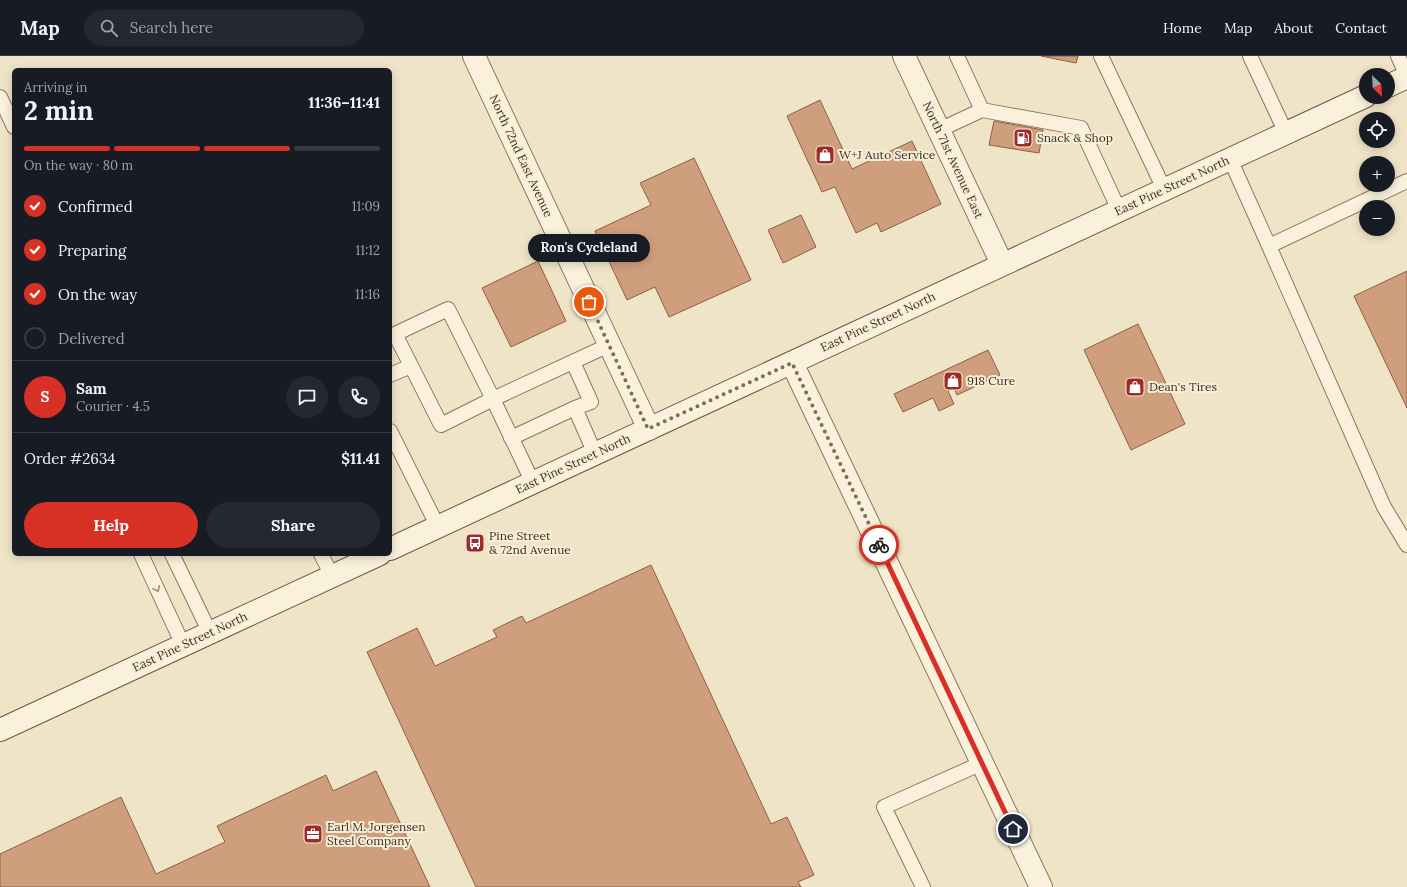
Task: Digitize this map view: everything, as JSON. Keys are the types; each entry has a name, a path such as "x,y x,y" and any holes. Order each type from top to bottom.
{"street":[{"name":"North 72nd East Avenue","path":"474,56 648,429"},
{"name":"North 71st Avenue East","path":"905,56 1002,264"},
{"path":"1395,82 1407,76"},
{"name":"East Pine Street North","path":"392,548 1359,99"},
{"path":"792,363 1041,887"},
{"name":"East Pine Street North","path":"0,730 376,556"}],"lane":[{"path":"957,56 982,110"},
{"path":"1101,56 1164,189"},
{"path":"1250,56 1286,134"},
{"path":"1398,56 1407,76"},
{"path":"0,97 12,123"},
{"path":"939,130 982,110 1081,128 1119,210"},
{"path":"1230,159 1384,507 1407,545"},
{"path":"1269,246 1407,181"},
{"path":"533,483 493,399 448,309 395,334 441,425 493,399 609,345"},
{"path":"511,438 591,402 573,362"},
{"path":"392,374 411,366"},
{"path":"575,408 595,454"},
{"path":"392,435 438,527"},
{"path":"142,556 183,645"},
{"path":"173,556 210,633"},
{"path":"322,556 332,576"},
{"path":"923,887 884,807 982,763"}],"building":[{"path":"1041,56 1078,56 1076,63"},
{"name":"W+J Auto Service","path":"820,100 852,169 912,141 941,204 881,232 877,223 856,233 835,187 822,192 787,116"},
{"path":"994,121 1043,130 1039,153 989,145"},
{"path":"694,158 751,280 669,317 655,287 627,300 595,231 651,205 640,183"},
{"path":"801,215 816,247 783,263 768,230"},
{"path":"538,261 566,321 511,347 482,288"},
{"path":"1407,271 1407,408 1354,296"},
{"name":"Dean's Tires","path":"1138,324 1185,424 1131,450 1084,350"},
{"name":"918 Cure","path":"988,350 1000,375 957,395 954,388 948,391 954,404 939,411 933,398 903,412 894,394"},
{"path":"651,565 771,824 787,817 814,875 798,882 801,887 476,887 367,652 417,628 435,666 497,637 493,630 522,616 526,623"},
{"name":"Earl M. Jorgensen Steel Company","path":"376,771 430,887 0,887 0,854 121,797 156,874 225,842 217,826 326,775 333,791"}],"way so far":[{"path":"589,302 648,429 792,363 879,545"}],"place":[{"name":"Snack & Shop","path":"1023,138"},
{"name":"W+J Auto Service","path":"825,155"},
{"name":"Ron's Cycleland","path":"589,302"},
{"name":"918 Cure","path":"953,381"},
{"name":"Dean's Tires","path":"1135,387"},
{"name":"Pine Street & 72nd Avenue","path":"475,543"},
{"name":"Earl M. Jorgensen Steel Company","path":"313,834"}],"route":[{"path":"879,545 1013,829"}]}
